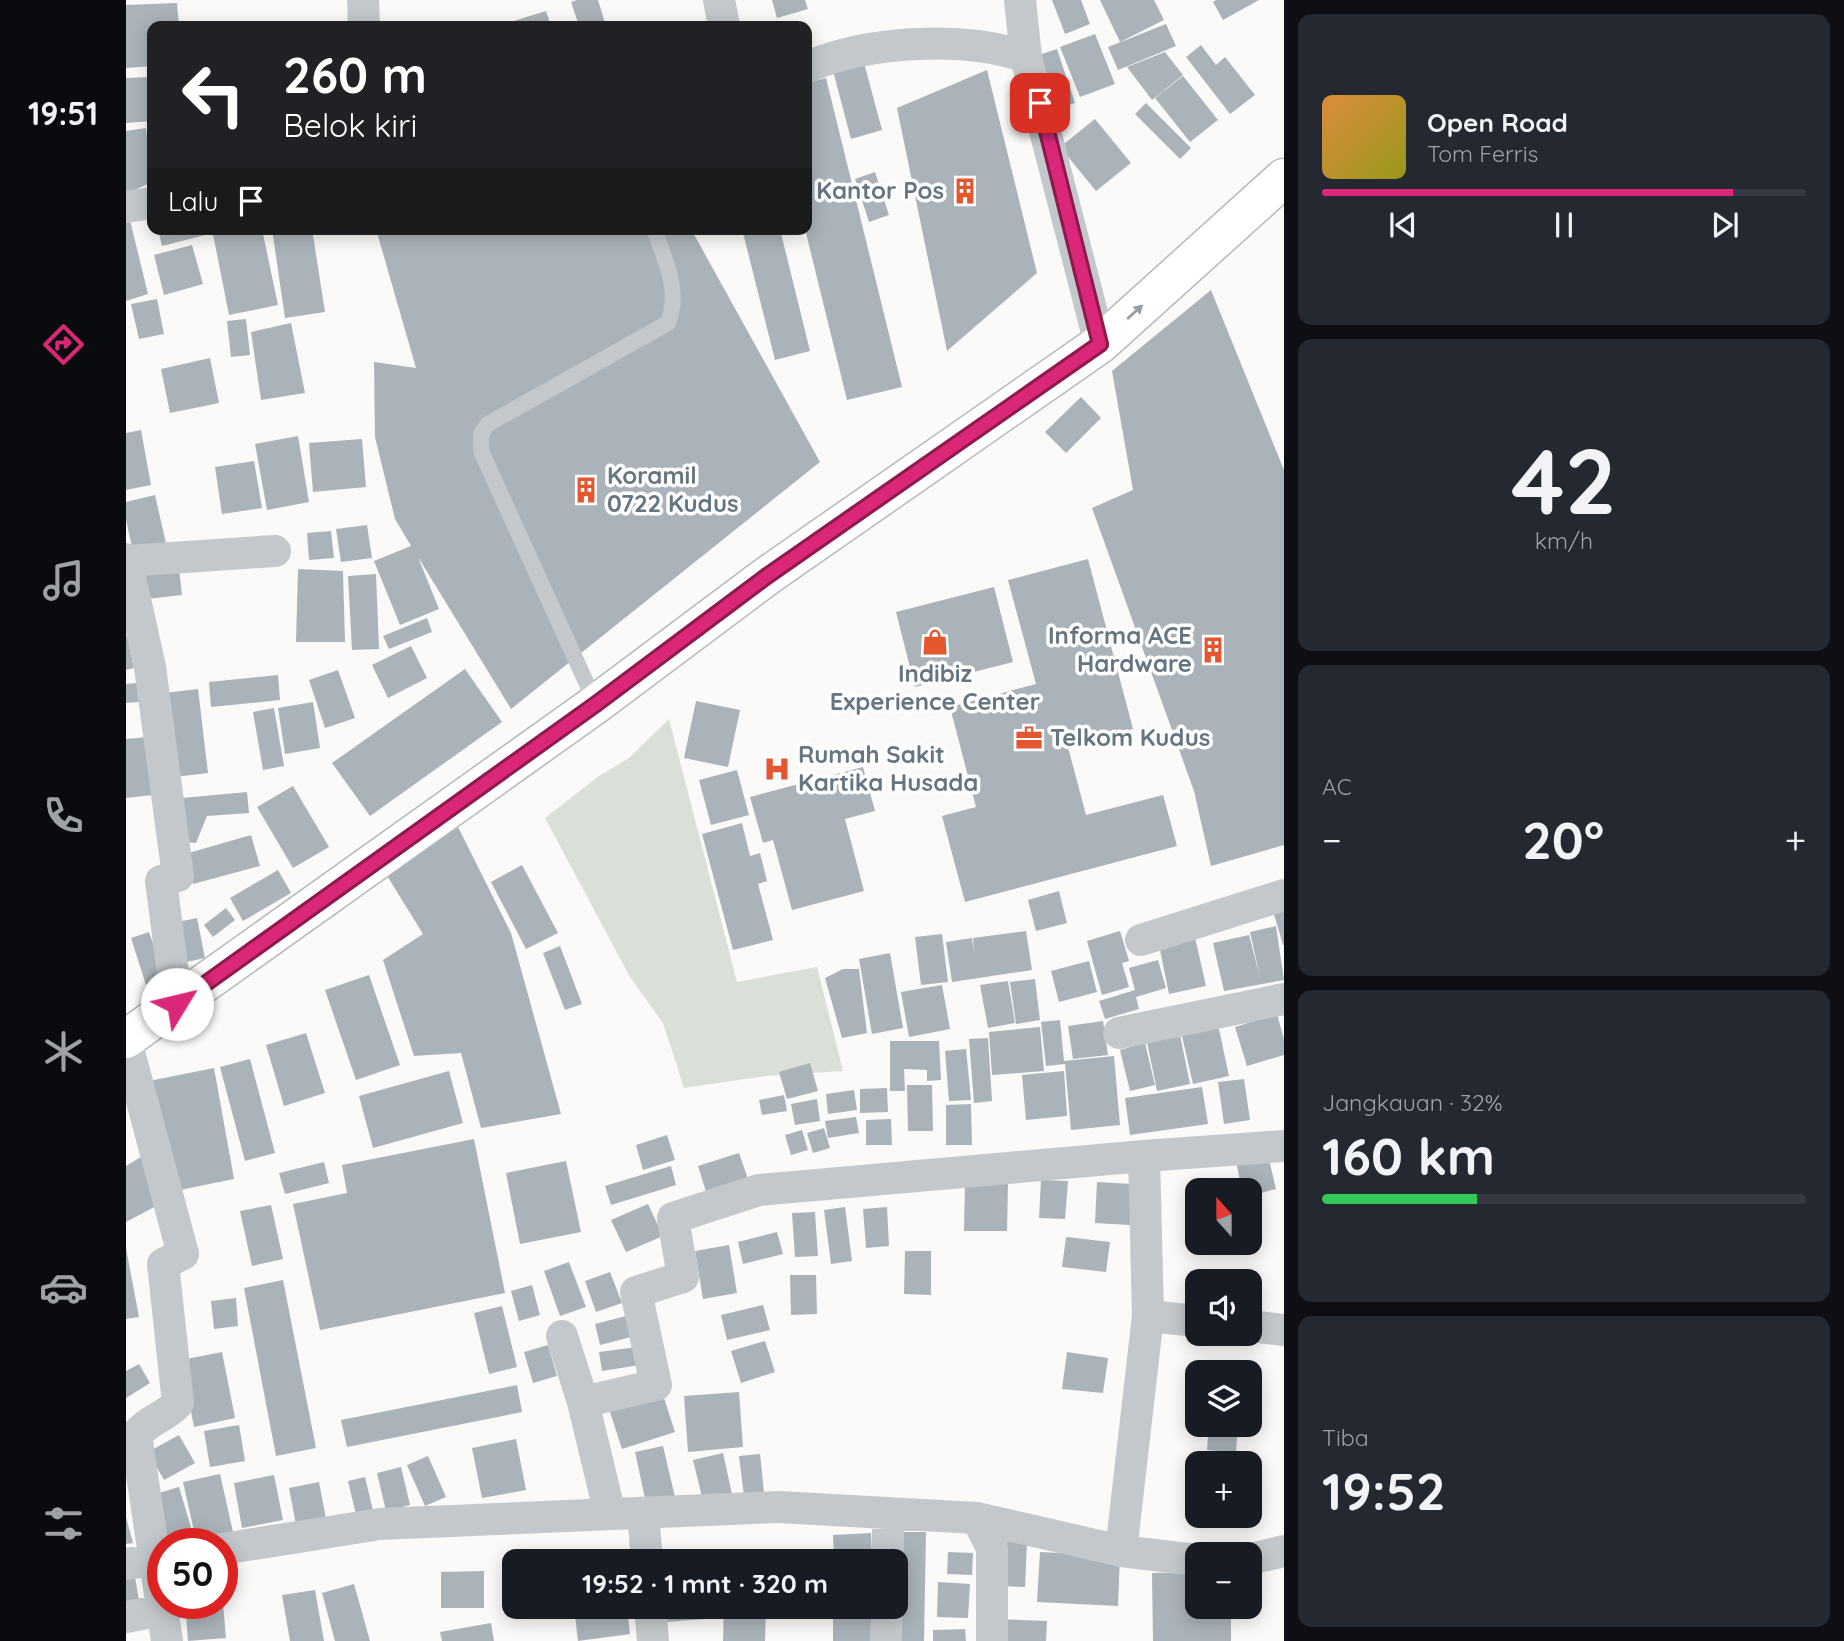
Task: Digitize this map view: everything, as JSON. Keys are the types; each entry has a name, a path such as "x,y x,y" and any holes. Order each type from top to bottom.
{"main road":[{"path":"126,1040 596,704 767,576 1100,344 1284,178"}],"street":[{"path":"363,0 364,21"},
{"path":"719,0 723,21"},
{"path":"1020,0 1027,57 1100,344"},
{"path":"812,66 908,43 986,47 1027,57"},
{"path":"126,207 147,204"},
{"path":"177,1004 161,881 178,876 150,667 126,560 275,551"},
{"path":"1141,940 1284,895"},
{"path":"1119,1034 1284,999"},
{"path":"126,1040 183,1254 163,1264 178,1403 168,1414 148,1421 136,1435 147,1550"},
{"path":"583,1402 656,1385 636,1292 683,1277 673,1218 759,1189 1284,1146"},
{"path":"1121,1551 1148,1316 1144,1156"},
{"path":"1148,1316 1185,1320"},
{"path":"1262,1327 1284,1330"},
{"path":"562,1336 583,1402 610,1514"},
{"path":"238,1546 380,1524 778,1507 977,1518 1121,1551 1185,1559"},
{"path":"643,1513 646,1549"},
{"path":"887,1549 888,1513"},
{"path":"977,1518 992,1548 992,1641"},
{"path":"1262,1556 1284,1551"},
{"path":"126,1617 165,1626"},
{"path":"651,1619 653,1641"},
{"path":"886,1641 887,1619"}],"lane":[{"path":"596,704 481,451 481,434 488,424 668,323 675,306 675,292 656,235"}],"shaded area":[{"path":"669,719 737,982 817,967 843,1071 766,1076 684,1088 663,1023 630,977 545,818 599,776 629,758"}],"building":[{"path":"598,0 604,21 577,21 571,2"},
{"path":"772,0 805,0 808,9 777,18"},
{"path":"1052,0 1081,0 1090,24 1065,34"},
{"path":"1100,0 1154,0 1164,20 1120,42"},
{"path":"1259,0 1223,20 1213,2"},
{"path":"177,3 179,21 147,21 147,66 126,68 126,5"},
{"path":"546,11 549,21 514,21"},
{"path":"1166,24 1176,46 1118,70 1108,47"},
{"path":"1095,34 1115,84 1080,97 1060,47"},
{"path":"1201,45 1216,65 1225,57 1255,95 1230,114 1186,57"},
{"path":"1057,49 1075,103 1053,110 1036,56"},
{"path":"1165,52 1183,75 1152,100 1127,67"},
{"path":"863,59 882,130 851,139 832,67"},
{"name":"Kantor Pos","path":"987,70 1037,273 947,351 897,108"},
{"path":"1183,76 1218,120 1190,142 1155,98"},
{"path":"147,77 147,121 126,123 126,78"},
{"path":"826,78 902,387 847,400 806,235 812,235 812,82"},
{"path":"1146,103 1191,148 1180,159 1135,114"},
{"path":"1095,119 1131,163 1096,191 1060,147"},
{"path":"146,128 147,184 126,194 126,131"},
{"path":"875,172 889,215 869,222 855,179"},
{"path":"129,216 148,294 126,301 126,217"},
{"path":"159,235 205,235 162,246"},
{"path":"213,235 263,235 278,305 229,315"},
{"path":"273,235 313,235 325,312 285,318"},
{"name":"Koramil 0722 Kudus","path":"378,235 694,235 820,462 511,709 418,557 439,609 400,625 374,561 411,546 395,519 375,437 374,362 416,368"},
{"path":"744,235 781,235 810,351 775,360"},
{"path":"192,245 203,284 164,295 154,255"},
{"name":"Informa ACE Hardware","path":"1211,290 1284,470 1284,845 1211,866 1194,791 1092,508 1133,490 1112,371"},
{"path":"157,299 164,334 139,339 131,304"},
{"path":"246,319 250,355 231,357 227,321"},
{"path":"291,323 305,393 261,400 251,332"},
{"path":"210,358 219,403 170,413 161,369"},
{"path":"1081,397 1101,418 1066,453 1045,432"},
{"path":"141,430 151,485 126,490 126,433"},
{"path":"298,436 309,502 267,510 255,444"},
{"path":"362,439 366,487 313,492 309,443"},
{"path":"254,461 262,508 222,514 215,467"},
{"path":"155,495 167,548 134,556 126,520 126,502"},
{"path":"367,525 372,558 341,562 336,529"},
{"path":"331,531 334,558 309,560 307,533"},
{"name":"Telkom Kudus","path":"1088,559 1133,729 1068,747 1086,815 1163,795 1177,846 965,902 942,816 976,807 950,707 1036,684 1008,580"},
{"path":"178,560 182,595 147,599 144,563"},
{"path":"298,569 343,571 345,642 296,642"},
{"path":"376,574 379,649 352,650 348,576"},
{"name":"Indibiz Experience Center","path":"994,587 1013,662 915,687 896,612"},
{"path":"427,618 432,632 389,649 383,636"},
{"path":"126,637 134,668 126,670"},
{"path":"411,646 427,678 388,698 372,665"},
{"path":"465,669 502,722 370,816 332,763"},
{"path":"338,670 355,718 325,728 309,680"},
{"path":"278,675 280,700 211,707 209,682"},
{"path":"149,682 151,701 126,703 126,684"},
{"path":"198,689 208,773 175,777 165,693"},
{"path":"696,701 740,710 728,767 684,758"},
{"path":"313,702 320,748 285,754 278,708"},
{"path":"274,708 284,766 263,770 253,712"},
{"path":"148,737 153,795 126,798 126,739"},
{"path":"863,767 875,811 845,819 864,891 792,910 773,840 763,843 750,797"},
{"path":"737,770 749,815 711,825 699,780"},
{"path":"293,786 329,847 293,868 257,807"},
{"path":"247,792 249,813 207,816 196,843 186,842 182,798"},
{"path":"742,823 750,856 760,853 767,881 758,884 773,940 733,950 702,834"},
{"path":"458,827 511,933 561,1114 481,1128 461,1053 414,1056 383,960 423,934 386,874"},
{"path":"251,835 260,866 193,884 185,854"},
{"path":"522,865 558,933 526,949 491,882"},
{"path":"278,870 291,893 243,921 230,898"},
{"path":"1059,891 1067,923 1036,931 1028,900"},
{"path":"1284,907 1284,945 1283,945 1273,911"},
{"path":"226,908 235,920 213,937 204,925"},
{"path":"197,918 205,958 177,964 169,924"},
{"path":"1276,926 1284,980 1224,991 1213,943 1249,935 1260,977 1250,932"},
{"path":"1026,931 1032,970 952,982 946,942 972,938 974,953 973,938"},
{"path":"1120,931 1129,961 1122,963 1129,987 1102,995 1087,941"},
{"path":"149,932 165,978 146,985 131,938"},
{"path":"942,934 948,982 921,985 915,937"},
{"path":"1195,937 1206,986 1169,994 1159,945"},
{"path":"560,946 582,1004 565,1010 543,953"},
{"path":"890,953 903,1028 872,1034 859,959"},
{"path":"1158,960 1166,988 1136,997 1139,1009 1105,1019 1099,1001 1135,990 1129,968"},
{"path":"1089,961 1097,992 1059,1002 1051,971"},
{"path":"843,969 859,969 867,1033 842,1038 825,978"},
{"path":"369,975 400,1065 356,1080 325,990"},
{"path":"1035,979 1040,1020 1016,1024 1010,982"},
{"path":"1008,981 1015,1023 988,1028 980,985"},
{"path":"942,985 950,1029 909,1037 901,992"},
{"path":"1277,1014 1284,1039 1284,1055 1247,1066 1235,1027"},
{"path":"1216,1015 1229,1076 1193,1084 1179,1023"},
{"path":"1060,1020 1064,1061 1114,1056 1120,1125 1071,1130 1065,1064 1046,1066 1041,1022"},
{"path":"1103,1021 1108,1055 1073,1059 1068,1026"},
{"path":"1178,1025 1190,1084 1157,1091 1145,1032"},
{"path":"1040,1027 1044,1071 992,1075 989,1032"},
{"path":"306,1033 325,1093 284,1106 266,1045"},
{"path":"988,1038 992,1101 974,1103 969,1039"},
{"path":"890,1041 939,1041 941,1080 927,1081 927,1070 904,1069 905,1091 890,1091"},
{"path":"1145,1043 1155,1085 1130,1091 1120,1050"},
{"path":"966,1049 971,1100 949,1101 945,1051"},
{"path":"250,1059 275,1153 245,1161 220,1067"},
{"path":"810,1063 818,1091 787,1099 779,1072"},
{"path":"214,1068 234,1179 170,1192 149,1081"},
{"path":"449,1071 463,1123 373,1148 359,1096"},
{"path":"1064,1071 1067,1116 1026,1120 1022,1075"},
{"path":"1244,1079 1250,1120 1224,1124 1218,1082"},
{"path":"907,1085 932,1085 933,1131 908,1131"},
{"path":"1202,1087 1208,1124 1130,1135 1125,1098"},
{"path":"887,1088 888,1112 860,1113 860,1089"},
{"path":"854,1090 857,1110 828,1114 826,1094"},
{"path":"784,1095 787,1111 762,1115 759,1100"},
{"path":"817,1099 820,1121 795,1125 791,1104"},
{"path":"971,1104 972,1145 946,1145 946,1105"},
{"path":"856,1117 859,1133 828,1138 825,1121"},
{"path":"891,1119 892,1145 866,1145 866,1120"},
{"path":"824,1128 830,1148 813,1153 807,1133"},
{"path":"802,1130 808,1150 791,1155 785,1135"},
{"path":"667,1135 675,1160 643,1170 636,1145"},
{"path":"474,1139 505,1293 320,1330 293,1204 347,1193 342,1165"},
{"path":"149,1152 160,1204 126,1222 126,1166"},
{"path":"739,1153 749,1182 707,1195 698,1166"},
{"path":"1268,1155 1276,1189 1262,1193 1262,1178 1239,1178 1236,1162"},
{"path":"566,1161 581,1232 520,1244 506,1173"},
{"path":"324,1162 329,1183 285,1194 279,1173"},
{"path":"671,1166 676,1185 611,1205 605,1186"},
{"path":"1041,1180 1068,1181 1065,1219 1039,1218"},
{"path":"965,1182 1008,1183 1007,1231 964,1231"},
{"path":"1097,1182 1132,1184 1130,1225 1095,1223"},
{"path":"648,1204 663,1236 626,1252 611,1220"},
{"path":"271,1205 283,1259 252,1266 240,1211"},
{"path":"845,1207 852,1261 831,1264 824,1210"},
{"path":"887,1207 889,1246 866,1248 863,1209"},
{"path":"815,1212 818,1256 795,1257 792,1213"},
{"path":"777,1232 783,1254 743,1264 738,1242"},
{"path":"1066,1237 1110,1242 1106,1272 1062,1267"},
{"path":"729,1245 737,1293 703,1299 695,1251"},
{"path":"126,1248 139,1317 126,1319"},
{"path":"905,1251 931,1251 931,1295 904,1294"},
{"path":"569,1262 586,1307 560,1316 544,1271"},
{"path":"610,1272 622,1303 596,1312 585,1281"},
{"path":"790,1275 816,1275 817,1314 791,1315"},
{"path":"283,1280 316,1448 276,1456 244,1288"},
{"path":"532,1285 540,1315 519,1321 511,1291"},
{"path":"236,1298 238,1326 214,1329 211,1301"},
{"path":"763,1305 770,1330 727,1340 721,1315"},
{"path":"502,1306 517,1367 489,1374 474,1313"},
{"path":"626,1316 631,1337 600,1345 595,1324"},
{"path":"765,1341 775,1372 741,1383 731,1351"},
{"path":"548,1345 557,1376 533,1383 524,1352"},
{"path":"637,1347 640,1365 602,1371 599,1352"},
{"path":"222,1352 235,1418 194,1427 181,1360"},
{"path":"1067,1352 1108,1358 1103,1393 1062,1389"},
{"path":"139,1364 150,1383 126,1398 126,1371"},
{"path":"517,1385 522,1412 347,1447 341,1420"},
{"path":"662,1392 675,1432 622,1449 609,1409"},
{"path":"739,1392 743,1447 688,1452 684,1396"},
{"path":"239,1425 245,1461 210,1467 204,1431"},
{"path":"179,1435 195,1463 164,1480 148,1452"},
{"path":"1208,1437 1237,1437 1236,1451 1207,1450"},
{"path":"516,1439 526,1490 482,1498 472,1448"},
{"path":"663,1446 675,1497 646,1503 635,1452"},
{"path":"723,1453 732,1494 703,1501 693,1460"},
{"path":"760,1454 764,1493 744,1496 739,1456"},
{"path":"428,1456 446,1497 425,1506 407,1465"},
{"path":"401,1467 410,1505 386,1511 377,1473"},
{"path":"220,1474 232,1528 193,1528 183,1482"},
{"path":"274,1475 283,1520 242,1528 234,1483"},
{"path":"365,1477 374,1515 357,1519 348,1481"},
{"path":"319,1482 327,1524 297,1530 289,1488"},
{"path":"179,1487 191,1528 162,1528 152,1495"},
{"path":"126,1517 133,1543 126,1544"},
{"path":"889,1532 926,1532 924,1641 888,1641 893,1619 908,1619 908,1549 893,1549"},
{"path":"871,1533 872,1549 834,1549 833,1535"},
{"path":"1002,1542 1027,1542 1025,1587 1000,1586"},
{"path":"948,1552 973,1553 972,1575 947,1574"},
{"path":"1040,1552 1120,1556 1118,1606 1037,1602"},
{"path":"133,1566 139,1600 126,1603 126,1568"},
{"path":"484,1571 484,1608 441,1608 441,1572"},
{"path":"1185,1572 1185,1619 1231,1619 1231,1641 1153,1641 1152,1573"},
{"path":"938,1582 970,1584 968,1618 937,1617"},
{"path":"354,1584 370,1641 335,1641 322,1593"},
{"path":"315,1590 324,1641 290,1641 282,1595"},
{"path":"186,1619 224,1619 226,1638 188,1641"},
{"path":"575,1619 628,1619 630,1634 578,1641"},
{"path":"666,1619 706,1619 666,1622"},
{"path":"724,1619 766,1619 765,1641 723,1641"},
{"path":"833,1619 876,1619 876,1641 833,1641"},
{"path":"997,1619 1047,1621 1046,1641 996,1641"},
{"path":"491,1623 494,1641 442,1641 440,1632"},
{"path":"965,1629 966,1641 933,1641 933,1630"}],"place":[{"name":"Kantor Pos","path":"965,191"},
{"name":"Koramil 0722 Kudus","path":"586,490"},
{"name":"Indibiz Experience Center","path":"935,642"},
{"name":"Informa ACE Hardware","path":"1213,650"},
{"name":"Telkom Kudus","path":"1029,738"},
{"name":"Rumah Sakit Kartika Husada","path":"777,769"}],"route":[{"path":"177,1004 596,704 767,576 1100,344 1040,103"}]}
